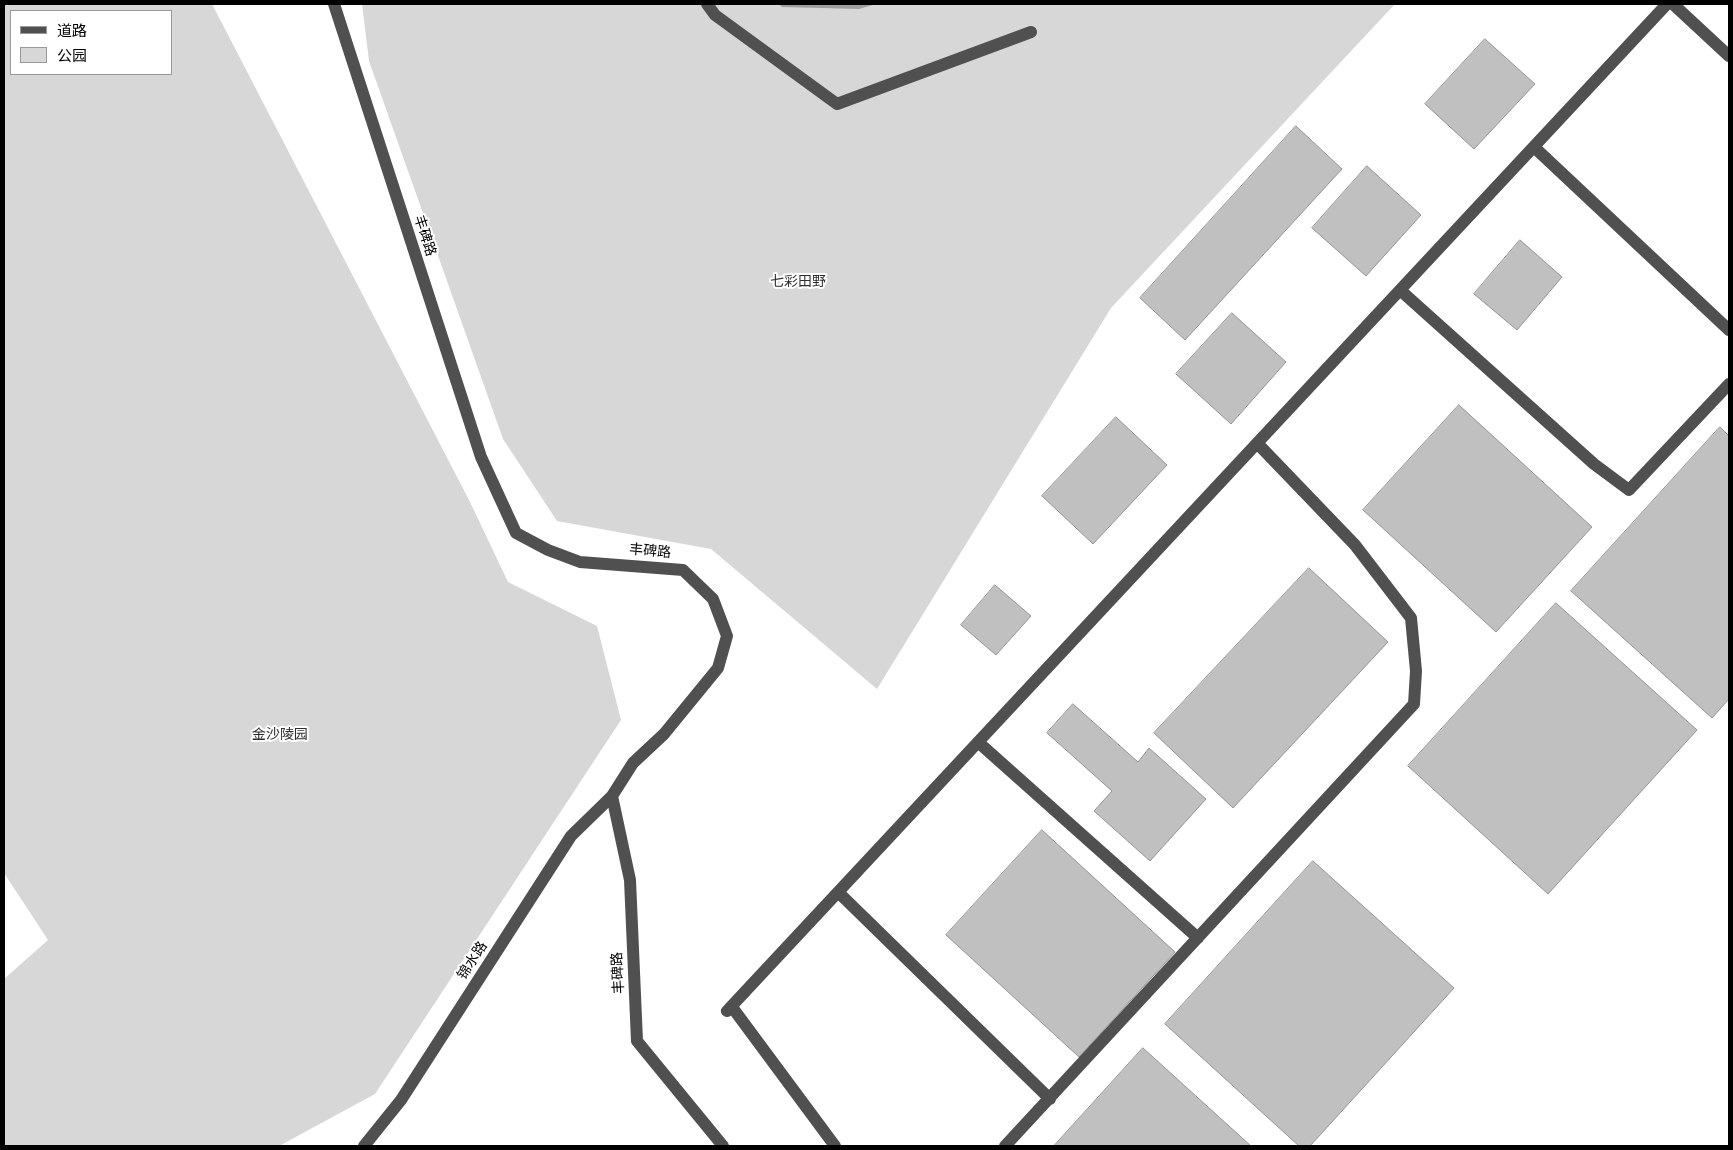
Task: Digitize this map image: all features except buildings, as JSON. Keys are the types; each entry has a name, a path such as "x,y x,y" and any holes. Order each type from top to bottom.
{"street":[{"name":"丰碑路","path":"334,4 481,457 516,533 548,550 580,562 683,570 712,599 727,636 718,668 664,734 634,762 612,796 630,880 637,1041 723,1146"},
{"path":"707,4 715,15 837,104 1031,32"},
{"path":"835,1146 732,1007 727,1011 1667,4"},
{"path":"1673,4 1729,56"},
{"path":"1534,147 1729,330"},
{"path":"1400,290 1594,464 1629,490 1729,384"},
{"path":"1005,1146 1414,704 1416,671 1411,618 1355,545 1257,443"},
{"path":"978,742 1198,938"},
{"name":"锦水路","path":"364,1146 400,1100 571,836 612,796"},
{"path":"838,892 1050,1099"}],"green space":[{"name":"金沙陵园","path":"4,4 212,4 470,502 508,582 597,626 621,720 375,1094 279,1146 4,1146 4,979 48,940 4,873"},
{"name":"七彩田野","path":"362,4 1395,4 1111,308 877,689 711,549 557,521 503,439 369,61"}],"shaded area":[{"path":"778,4 876,4 859,9 782,7"}]}
